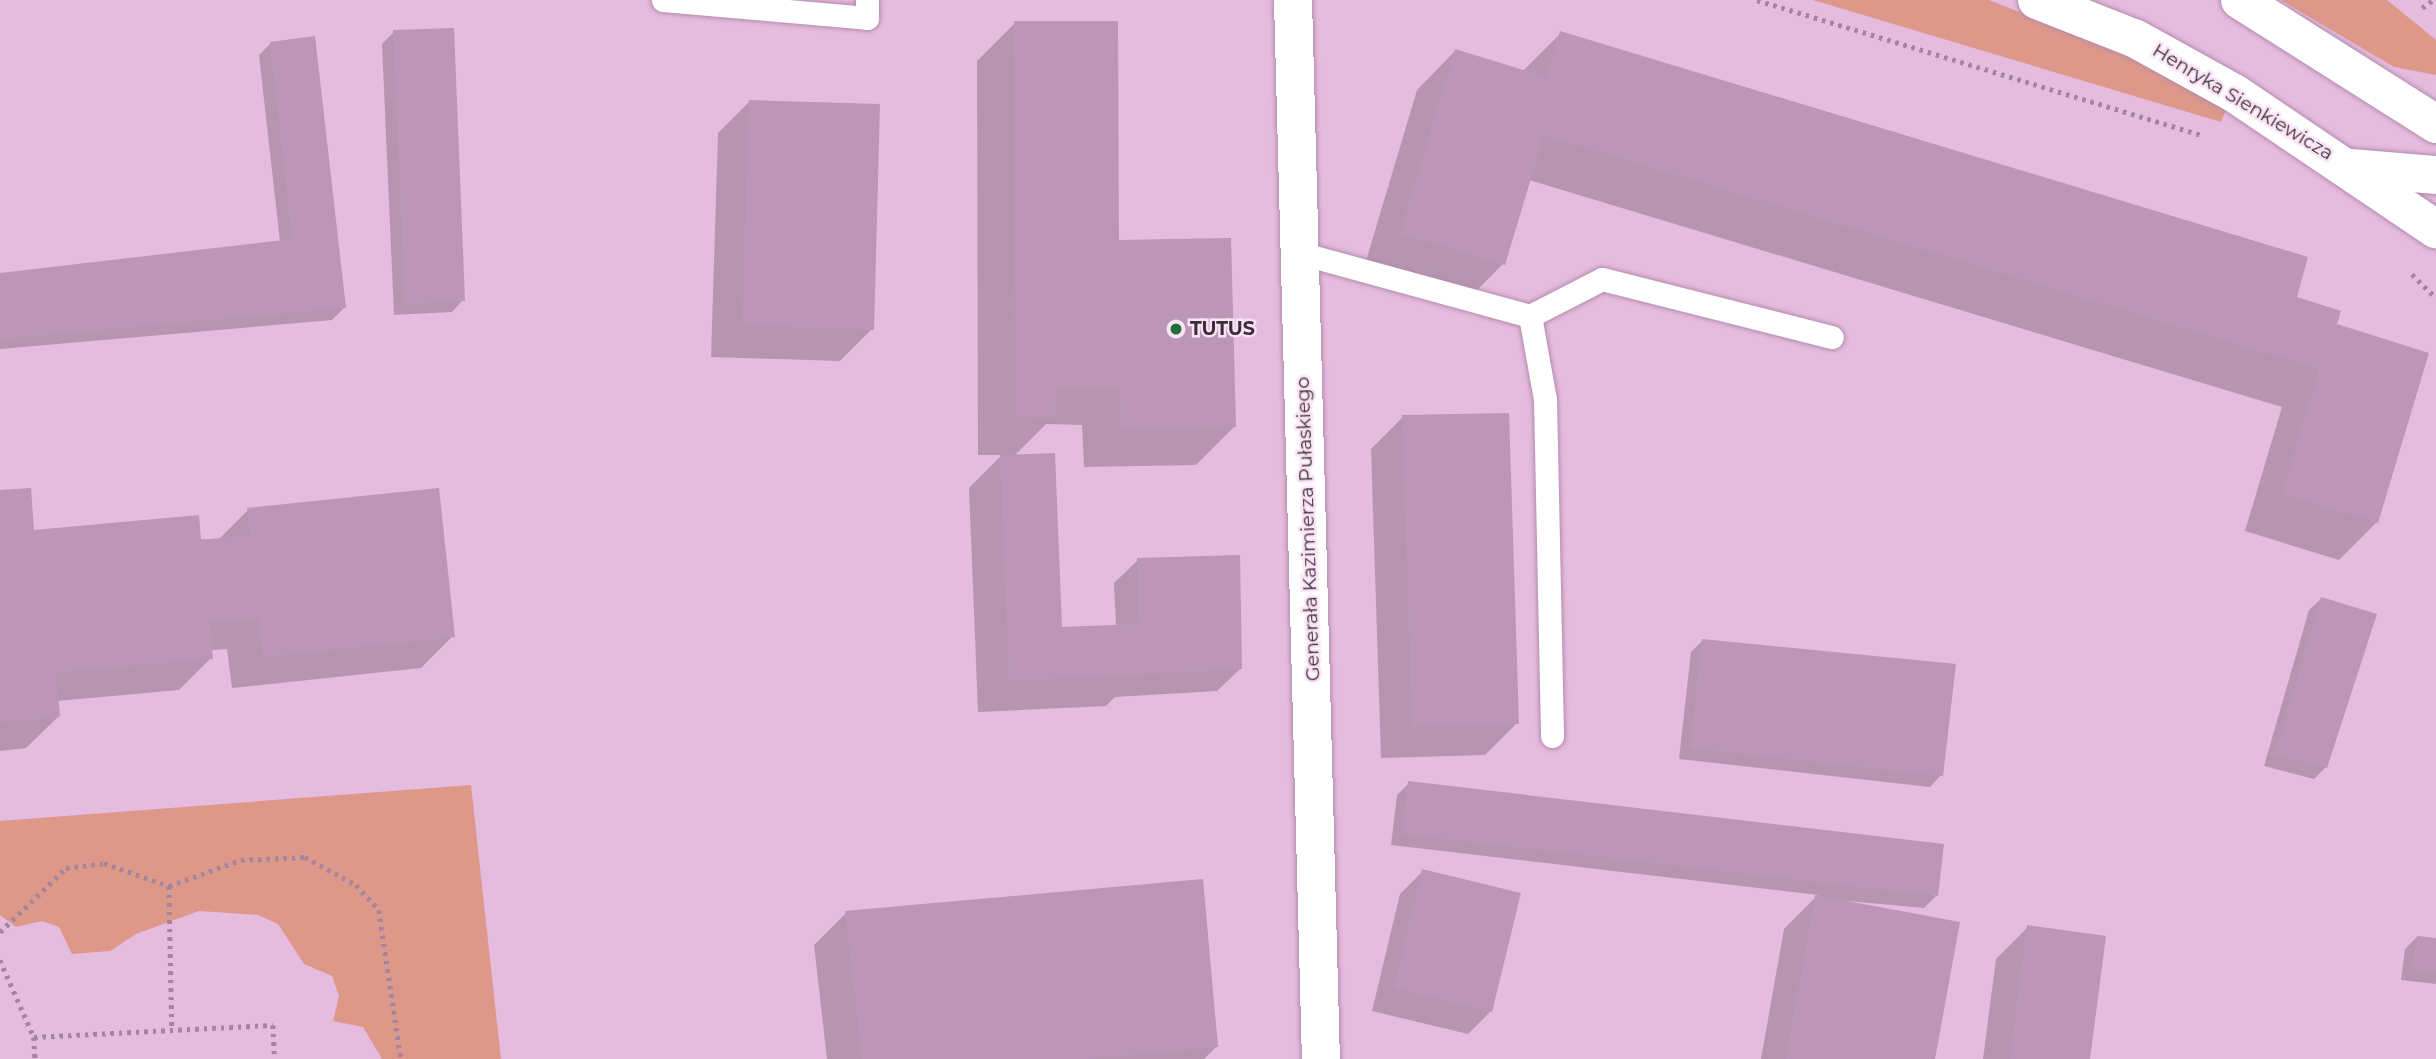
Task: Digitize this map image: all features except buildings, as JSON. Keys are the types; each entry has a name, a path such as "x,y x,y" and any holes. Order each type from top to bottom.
{"street":[{"name":"Generała Kazimierza Pułaskiego","path":"1293,0 1321,1059"},
{"name":"Henryka Sienkiewicza","path":"2037,0 2136,39 2352,169 2436,229"},
{"path":"2239,0 2379,85 2436,124"},
{"path":"2379,85 2436,99"},
{"path":"2352,169 2436,175"}],"lane":[{"path":"663,0 867,18 867,0"},
{"path":"1300,253 1530,316 1602,279 1832,337"},
{"path":"1530,316 1545,399 1552,736"}],"path":[{"path":"1757,0 2206,136"},
{"path":"2422,8 2433,0"},
{"path":"2399,263 2436,298"},
{"path":"0,932 66,867 104,863 169,886 242,860 275,856 305,857 356,885 379,910 387,935 401,1059"},
{"path":"169,886 173,1030"},
{"path":"0,960 34,1037 35,1059"},
{"path":"34,1037 273,1025 275,1059"}],"shaded area":[{"path":"1813,0 1989,0 2120,52 2226,109 2221,122"},
{"path":"2281,0 2387,0 2436,40 2436,75 2394,67"},
{"path":"471,785 501,1059 382,1059 363,1027 333,1021 339,996 332,976 304,964 278,924 258,915 199,911 136,934 110,951 72,954 59,927 42,921 16,927 0,915 0,821"}],"place":[{"name":"TUTUS","path":"1176,329"}]}
